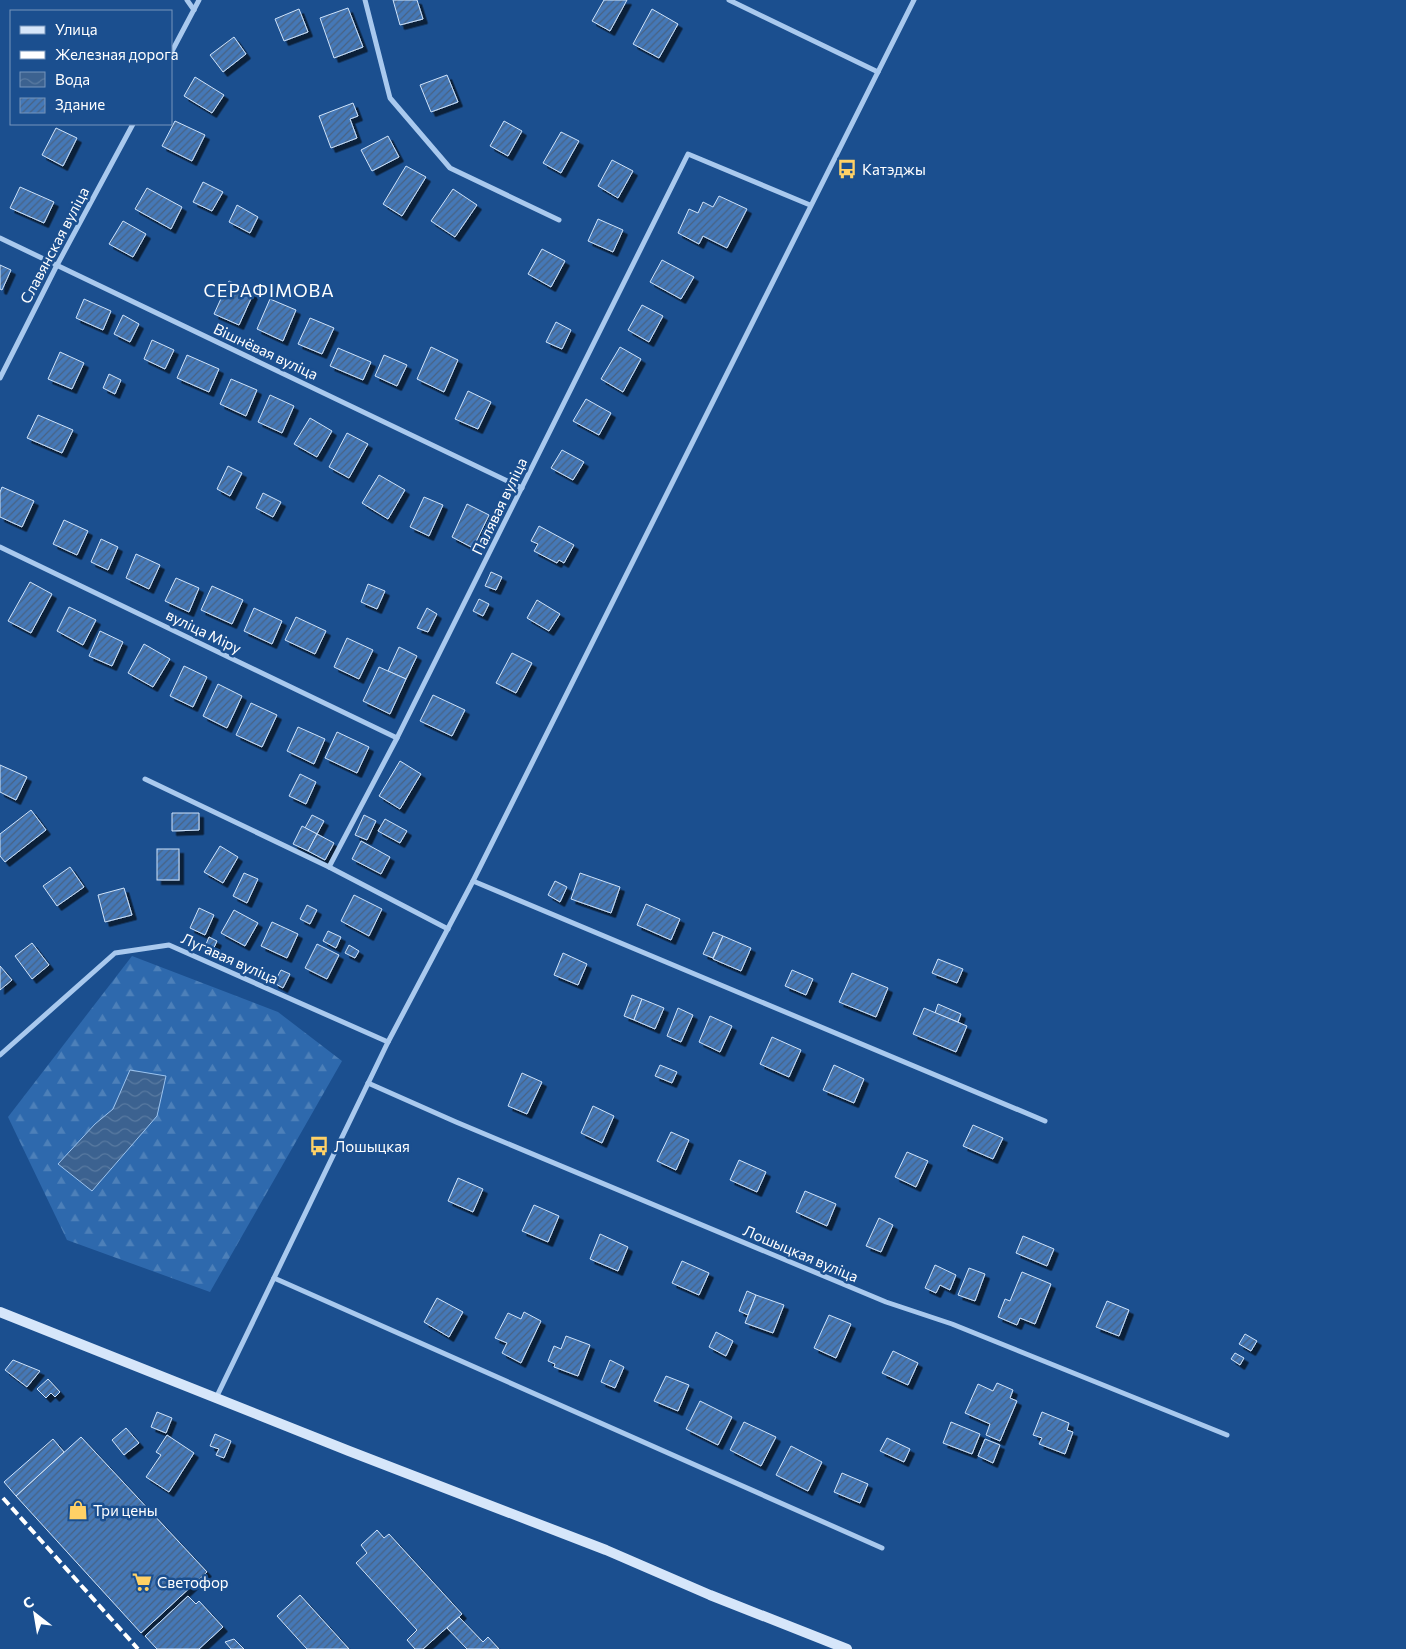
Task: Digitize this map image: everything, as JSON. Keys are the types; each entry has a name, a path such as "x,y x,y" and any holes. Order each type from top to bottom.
{"street":[{"path":"187,0 194,10"},
{"path":"172,50 200,0"},
{"path":"365,0 390,98 450,168 559,220"},
{"path":"728,0 878,72"},
{"path":"216,1399 388,1042 473,881 914,0"},
{"name":"Славянская вуліца","path":"0,378 56,267 132,125"},
{"name":"Палявая вуліца","path":"329,867 397,738 688,154 810,205"},
{"name":"Вішнёвая вуліца","path":"0,238 56,267 359,409 522,488"},
{"name":"вуліца Міру","path":"0,547 397,738"},
{"path":"145,779 329,867 448,929"},
{"path":"473,881 1045,1121"},
{"name":"Лугавая вуліца","path":"0,1054 115,953 169,945 388,1042"},
{"name":"Лошыцкая вуліца","path":"368,1083 456,1122 886,1302 952,1324 1228,1435"},
{"path":"274,1278 882,1548"},
{"path":"0,1312 216,1399 597,1546 847,1649"}],"green space":[{"path":"132,956 278,1012 342,1061 210,1292 67,1240 8,1117"}],"water":[{"path":"130,1070 166,1076 157,1116 92,1191 58,1164 95,1124 113,1109"}],"building":[{"path":"393,0 417,0 423,19 400,25"},
{"path":"604,0 627,0 610,31 592,21"},
{"path":"348,8 363,47 334,58 320,18"},
{"path":"299,9 308,32 284,41 275,19"},
{"path":"652,9 678,24 659,58 633,44"},
{"path":"234,37 246,54 223,72 210,55"},
{"path":"447,75 458,102 431,112 420,85"},
{"path":"195,77 224,95 212,113 184,96"},
{"path":"353,103 358,116 350,119 357,138 331,148 319,116"},
{"path":"175,121 205,135 192,161 162,146"},
{"path":"504,121 522,131 508,156 490,146"},
{"path":"56,128 77,138 63,166 42,155"},
{"path":"561,132 579,141 561,173 543,163"},
{"path":"388,136 399,157 372,171 361,150"},
{"path":"612,160 633,171 618,198 598,186"},
{"path":"406,166 426,177 402,216 383,204"},
{"path":"203,182 223,192 212,211 193,202"},
{"path":"20,187 54,202 44,223 10,208"},
{"path":"147,188 182,207 171,229 135,209"},
{"path":"453,189 477,205 455,237 431,221"},
{"path":"719,196 747,209 727,248 703,236 699,244 678,233 689,209 698,213 703,202 713,207"},
{"path":"237,205 258,217 250,233 229,222"},
{"path":"598,219 623,230 613,252 588,241"},
{"path":"123,221 146,234 133,257 109,244"},
{"path":"542,249 565,261 551,287 528,274"},
{"path":"662,260 694,277 681,299 650,282"},
{"path":"0,265 11,270 2,290 0,289"},
{"path":"229,281 254,292 239,325 214,314"},
{"path":"84,299 111,311 103,330 76,318"},
{"path":"270,299 296,310 283,341 257,329"},
{"path":"642,305 663,316 649,342 628,330"},
{"path":"123,315 139,324 130,342 114,334"},
{"path":"310,318 334,328 322,354 298,344"},
{"path":"556,322 571,330 562,349 546,342"},
{"path":"152,340 174,350 165,369 144,359"},
{"path":"431,347 458,360 444,392 417,379"},
{"path":"620,347 641,359 623,392 601,379"},
{"path":"338,348 371,362 363,380 330,366"},
{"path":"60,352 84,363 72,389 48,379"},
{"path":"187,355 219,369 209,392 177,378"},
{"path":"384,355 407,365 397,386 375,376"},
{"path":"109,374 121,380 115,394 103,388"},
{"path":"231,379 257,390 246,416 220,404"},
{"path":"468,391 491,402 478,429 455,419"},
{"path":"270,395 294,406 282,433 258,422"},
{"path":"586,399 611,413 599,435 573,421"},
{"path":"38,415 73,430 62,453 27,438"},
{"path":"310,418 332,431 317,457 294,444"},
{"path":"347,433 368,444 349,478 329,467"},
{"path":"562,450 584,462 573,480 551,468"},
{"path":"228,466 242,473 230,496 217,489"},
{"path":"379,475 405,490 388,519 362,503"},
{"path":"2,487 34,501 22,527 0,517 0,492"},
{"path":"263,493 281,502 273,517 256,508"},
{"path":"424,497 443,505 429,536 410,527"},
{"path":"467,504 489,515 473,548 452,537"},
{"path":"64,520 88,531 77,555 53,544"},
{"path":"539,526 574,545 564,563 559,560 557,563 534,551 538,544 531,541"},
{"path":"101,539 118,547 108,570 91,562"},
{"path":"136,554 160,565 149,589 126,578"},
{"path":"491,572 502,577 496,590 485,586"},
{"path":"176,578 199,588 189,612 165,601"},
{"path":"30,582 52,594 31,633 8,621"},
{"path":"368,584 385,591 377,609 361,602"},
{"path":"212,586 243,600 232,624 201,610"},
{"path":"479,599 489,604 483,616 473,611"},
{"path":"537,600 560,614 549,631 527,618"},
{"path":"69,607 96,620 83,645 57,631"},
{"path":"254,608 282,621 272,644 244,631"},
{"path":"427,608 437,614 428,632 417,628"},
{"path":"296,617 326,631 315,654 285,640"},
{"path":"100,631 123,642 112,666 89,656"},
{"path":"347,638 373,650 359,679 334,667"},
{"path":"144,644 170,659 153,687 128,673"},
{"path":"399,647 417,656 406,679 388,671"},
{"path":"512,653 532,663 516,693 496,683"},
{"path":"184,666 207,677 193,707 170,696"},
{"path":"379,667 406,679 390,714 363,701"},
{"path":"218,684 242,696 227,728 203,716"},
{"path":"433,695 465,710 452,736 420,721"},
{"path":"251,703 277,715 262,747 236,735"},
{"path":"298,727 325,739 314,764 287,751"},
{"path":"337,732 369,747 357,773 325,758"},
{"path":"400,761 421,774 400,809 379,796"},
{"path":"0,765 27,777 16,800 0,792"},
{"path":"300,774 316,782 306,804 289,796"},
{"path":"31,810 46,830 5,862 0,856 0,834"},
{"path":"172,813 199,813 199,830 172,831"},
{"path":"312,815 324,821 317,834 305,828"},
{"path":"364,815 376,821 367,840 355,835"},
{"path":"385,819 407,831 400,843 378,831"},
{"path":"302,826 317,834 308,851 293,844"},
{"path":"317,834 334,843 325,860 308,851"},
{"path":"361,841 390,857 381,874 352,859"},
{"path":"220,846 238,857 223,883 204,872"},
{"path":"157,849 179,849 179,880 157,880"},
{"path":"70,867 84,887 57,906 43,886"},
{"path":"244,873 258,879 247,903 233,896"},
{"path":"580,873 620,887 611,913 571,899"},
{"path":"555,881 567,887 560,902 548,895"},
{"path":"124,888 132,915 105,922 98,895"},
{"path":"354,895 382,909 369,936 341,921"},
{"path":"646,904 680,919 671,940 637,925"},
{"path":"307,905 317,910 310,924 300,919"},
{"path":"199,908 214,915 205,935 190,928"},
{"path":"234,910 258,923 245,946 221,933"},
{"path":"272,922 298,934 287,958 261,946"},
{"path":"328,931 341,937 336,948 323,941"},
{"path":"713,932 723,936 713,958 703,954"},
{"path":"723,936 751,948 741,971 713,959"},
{"path":"209,937 217,941 212,952 204,949"},
{"path":"32,943 49,965 32,979 15,956"},
{"path":"317,944 339,955 327,979 305,968"},
{"path":"349,945 359,951 355,958 345,953"},
{"path":"563,953 587,964 578,985 554,975"},
{"path":"938,959 963,969 957,983 932,973"},
{"path":"0,966 12,980 0,990"},
{"path":"281,970 290,974 283,988 274,983"},
{"path":"792,970 813,979 806,995 785,986"},
{"path":"852,973 888,988 876,1017 839,1002"},
{"path":"632,995 642,999 634,1020 624,1016"},
{"path":"642,999 664,1008 655,1029 634,1020"},
{"path":"938,1004 961,1014 958,1022 935,1013"},
{"path":"678,1008 693,1015 681,1042 667,1036"},
{"path":"924,1008 967,1026 956,1052 913,1034"},
{"path":"710,1016 732,1026 720,1052 699,1042"},
{"path":"772,1037 801,1050 789,1077 760,1064"},
{"path":"660,1065 677,1072 672,1083 655,1076"},
{"path":"834,1065 864,1079 854,1103 823,1090"},
{"path":"522,1073 542,1082 527,1114 508,1106"},
{"path":"593,1106 614,1116 602,1143 581,1133"},
{"path":"973,1125 1003,1138 993,1159 963,1146"},
{"path":"671,1132 689,1140 676,1170 657,1161"},
{"path":"907,1152 928,1161 916,1187 895,1177"},
{"path":"739,1160 766,1172 757,1192 730,1180"},
{"path":"458,1178 483,1189 473,1212 448,1201"},
{"path":"805,1191 836,1204 827,1226 796,1212"},
{"path":"534,1205 559,1216 548,1242 522,1231"},
{"path":"879,1218 893,1225 881,1252 866,1246"},
{"path":"600,1234 628,1247 618,1271 590,1259"},
{"path":"1023,1236 1054,1249 1047,1266 1016,1253"},
{"path":"682,1261 709,1273 699,1295 672,1283"},
{"path":"935,1265 956,1275 950,1290 940,1285 936,1293 925,1288"},
{"path":"969,1268 985,1274 975,1301 958,1295"},
{"path":"1022,1272 1051,1284 1035,1324 1020,1318 1017,1325 998,1317 1005,1299 1010,1301"},
{"path":"747,1291 756,1295 748,1315 739,1311"},
{"path":"756,1295 784,1305 773,1333 745,1323"},
{"path":"437,1298 463,1312 449,1337 424,1322"},
{"path":"1107,1301 1129,1310 1119,1336 1096,1327"},
{"path":"524,1312 541,1321 521,1363 502,1353 507,1343 495,1338 508,1313 521,1319"},
{"path":"829,1315 851,1324 836,1358 814,1348"},
{"path":"716,1332 733,1341 726,1356 709,1347"},
{"path":"1245,1334 1257,1341 1251,1351 1239,1344"},
{"path":"566,1336 590,1345 578,1376 554,1367 555,1364 548,1361 554,1346 561,1349"},
{"path":"893,1351 918,1363 908,1385 882,1373"},
{"path":"1235,1353 1244,1358 1240,1365 1231,1359"},
{"path":"13,1360 40,1371 27,1387 5,1370"},
{"path":"610,1360 624,1367 615,1388 601,1382"},
{"path":"666,1376 689,1385 678,1411 654,1401"},
{"path":"48,1379 60,1392 55,1397 51,1393 46,1398 37,1389"},
{"path":"997,1383 1013,1390 1010,1398 1017,1401 1000,1441 986,1435 990,1424 965,1413 978,1384 993,1391"},
{"path":"700,1401 732,1417 718,1445 686,1429"},
{"path":"157,1412 172,1418 166,1433 151,1427"},
{"path":"1042,1412 1069,1423 1067,1430 1073,1432 1065,1454 1039,1444 1042,1438 1033,1435"},
{"path":"744,1422 776,1437 761,1466 730,1450"},
{"path":"951,1422 980,1434 972,1454 943,1443"},
{"path":"126,1428 139,1443 124,1455 112,1440"},
{"path":"215,1434 231,1441 224,1458 216,1455 219,1449 210,1446"},
{"path":"167,1435 194,1453 169,1492 146,1477 161,1455 156,1452"},
{"path":"81,1437 207,1572 141,1633 16,1496"},
{"path":"887,1438 910,1449 904,1462 880,1451"},
{"path":"53,1439 64,1452 16,1496 4,1482"},
{"path":"985,1439 1000,1445 993,1463 978,1456"},
{"path":"791,1446 822,1462 808,1491 776,1475"},
{"path":"842,1473 868,1484 860,1503 834,1492"},
{"path":"377,1530 384,1538 389,1534 462,1614 423,1649 415,1649 407,1640 417,1630 356,1563 367,1553 361,1545"},
{"path":"300,1595 349,1649 307,1649 277,1616"},
{"path":"188,1596 196,1604 199,1601 223,1627 199,1649 157,1649 145,1636"},
{"path":"459,1617 483,1642 488,1637 499,1649 467,1649 447,1628"},
{"path":"234,1639 244,1649 231,1649 225,1642"}],"railway":[{"path":"3,1498 138,1649"}],"place":[{"name":"Катэджы","path":"847,169"},
{"name":"Лошыцкая","path":"319,1146"},
{"name":"Три цены","path":"78,1510"},
{"name":"Светофор","path":"142,1582"}],"district":[{"name":"СЕРАФІМОВА","path":"269,290"}]}
